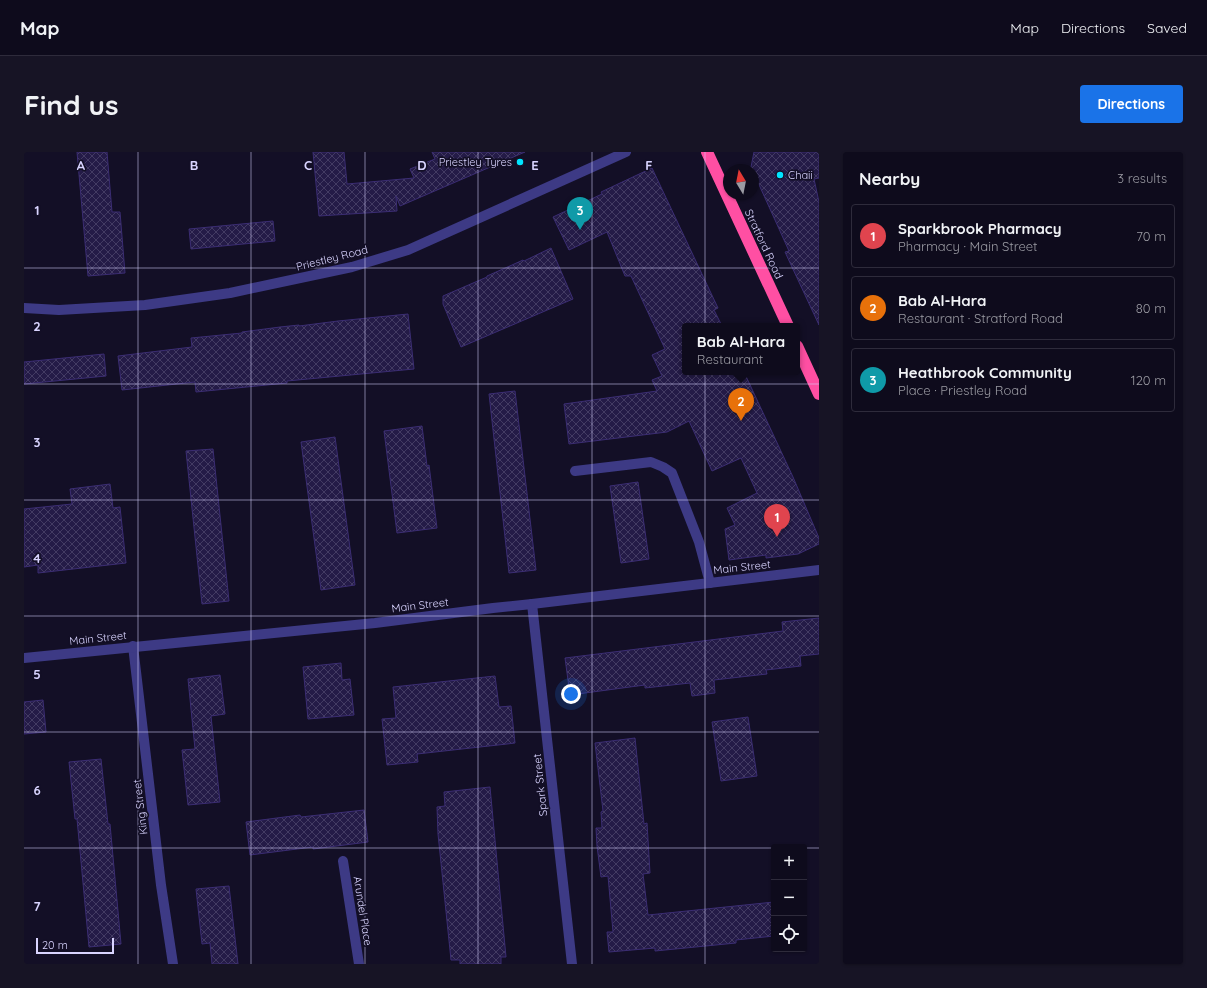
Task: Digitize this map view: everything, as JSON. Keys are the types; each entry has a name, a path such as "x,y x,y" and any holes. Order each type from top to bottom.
{"highway":[{"name":"Stratford Road","path":"707,152 787,323"},
{"path":"800,353 819,394"}],"street":[{"name":"Priestley Road","path":"24,308 59,310 145,305 230,293 352,267 408,250 626,152"},
{"path":"575,471 650,462 663,467 672,473 699,542 710,582"},
{"name":"Main Street","path":"24,658 375,623 819,570"},
{"name":"Spark Street","path":"532,604 572,964"},
{"name":"King Street","path":"133,646 173,964"},
{"name":"Arundel Place","path":"343,861 359,964"}],"building":[{"path":"77,152 107,152 112,212 120,212 125,273 88,276"},
{"path":"313,152 344,152 347,184 414,178 410,169 435,159 432,152 525,152 400,206 396,196 397,211 319,216"},
{"path":"754,152 819,152 819,178 814,179 819,202 819,325 785,252 789,251 759,185 759,164 752,164"},
{"path":"652,168 718,308 714,310 720,323 682,323 682,375 745,375 793,477 819,538 819,544 798,554 766,558 766,555 729,560 725,529 735,525 727,508 757,493 741,458 712,471 689,421 667,432 569,444 564,404 657,391 652,380 662,376 652,355 665,349 631,276 625,276 607,232 569,250 553,217 602,194 601,192"},
{"path":"273,221 275,241 191,249 189,229"},
{"path":"551,248 573,299 461,347 443,304 443,296"},
{"path":"408,314 414,369 287,381 287,383 196,392 195,382 122,390 118,356 192,347 191,338"},
{"path":"104,354 106,376 24,384 24,362"},
{"path":"515,391 536,570 509,573 489,394"},
{"path":"422,426 427,466 429,465 437,528 397,533 384,431"},
{"path":"335,437 355,585 321,590 301,442"},
{"path":"213,449 229,601 202,604 186,451"},
{"path":"638,482 649,559 621,563 610,486"},
{"path":"110,484 113,508 120,507 126,563 38,573 38,565 24,567 24,509 72,504 70,489"},
{"path":"819,618 819,654 800,656 801,666 766,670 767,674 714,680 715,693 692,696 690,683 645,688 645,685 570,695 565,658 783,631 782,622"},
{"path":"341,663 342,680 350,679 354,715 308,719 303,667"},
{"path":"220,675 225,714 211,716 220,802 188,805 182,750 195,749 188,679"},
{"path":"495,676 499,707 511,706 515,743 417,754 418,762 387,765 382,719 396,718 393,687"},
{"path":"43,700 46,732 24,734 24,702"},
{"path":"748,717 757,776 721,781 712,722"},
{"path":"635,738 644,824 647,823 650,873 643,874 648,915 771,902 771,936 736,940 736,943 655,951 655,948 609,952 607,932 613,932 608,876 601,877 597,846 596,828 602,828 601,812 603,811 595,743"},
{"path":"101,759 108,824 110,824 121,944 89,947 77,819 75,819 69,762"},
{"path":"490,787 506,957 501,957 501,964 460,964 460,960 451,960 438,834 437,807 445,806 444,792"},
{"path":"364,810 368,842 250,855 246,822 300,815 301,817"},
{"path":"229,886 238,964 212,964 210,943 202,944 196,889"}],"place":[{"name":"Priestley Tyres","path":"520,162"},
{"name":"Chaii","path":"780,175"},
{"name":"Heathbrook Community","path":"580,230"},
{"name":"Bab Al-Hara","path":"741,421"},
{"name":"Sparkbrook Pharmacy","path":"777,537"}]}
